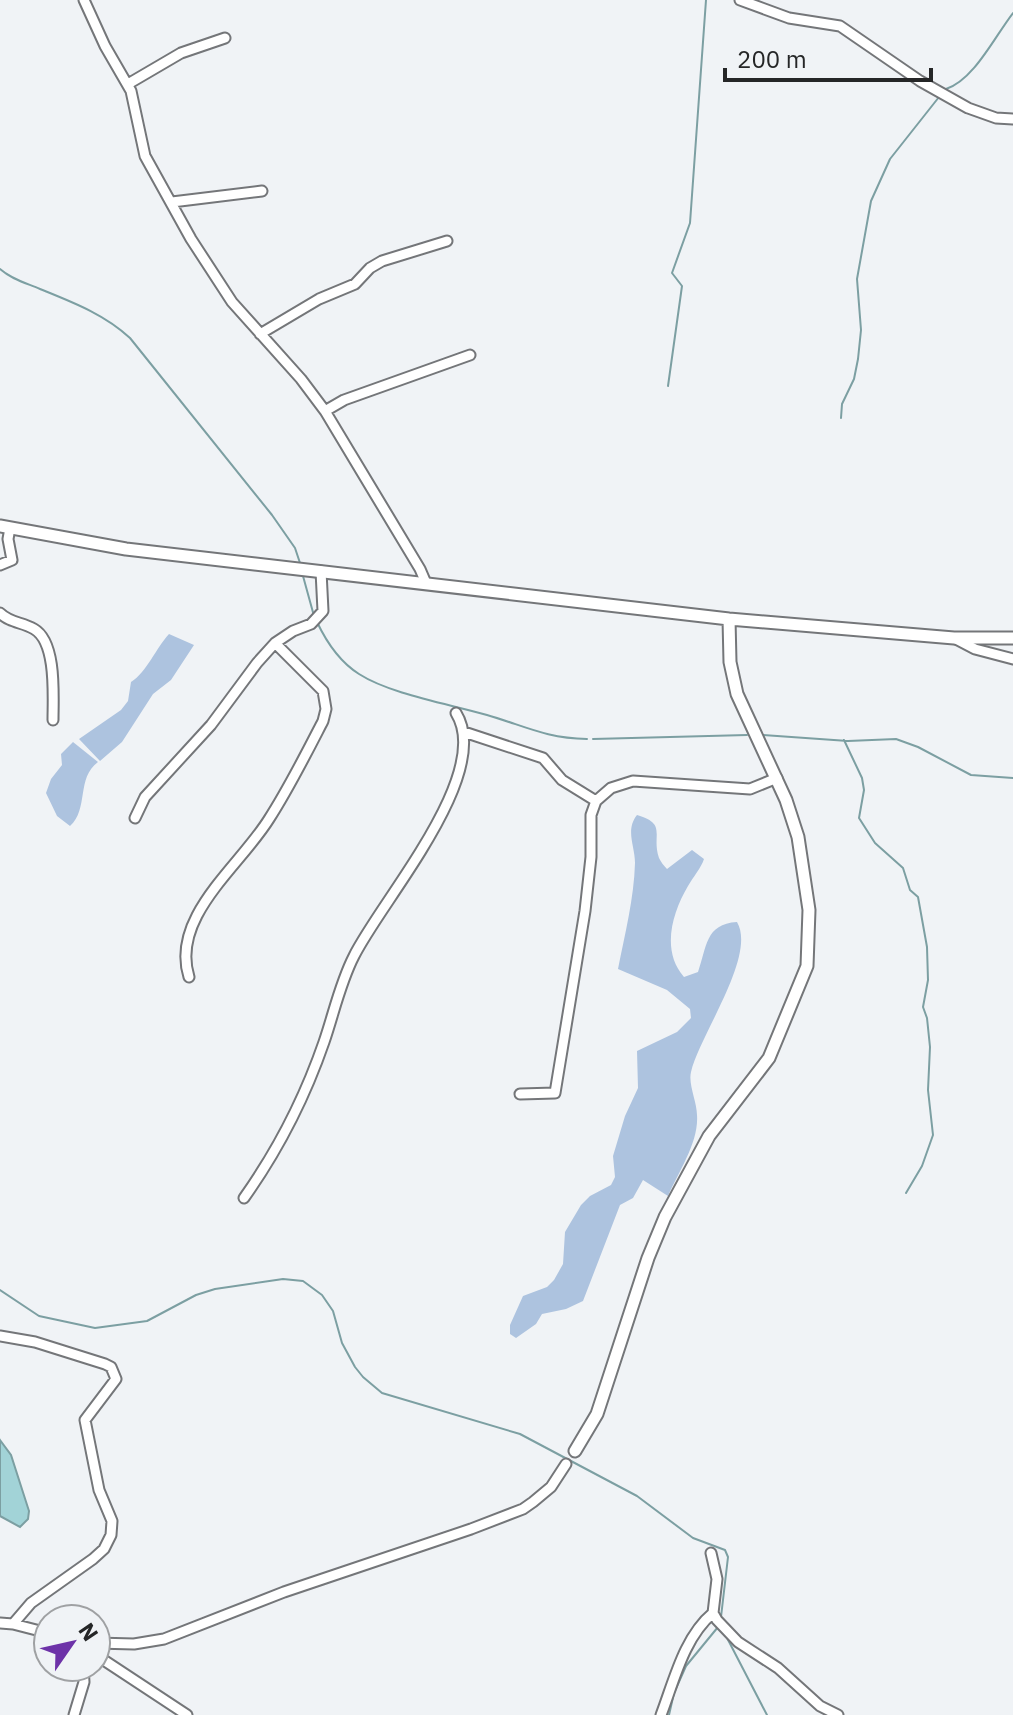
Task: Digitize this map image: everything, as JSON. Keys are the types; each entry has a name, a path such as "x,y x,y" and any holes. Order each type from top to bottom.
{"main road":[{"path":"5,527 89,544 729,619 954,638 1013,638"},
{"path":"575,1451 597,1414 648,1258 665,1217 709,1136 769,1058 806,971 809,926 805,874 793,817 737,694 730,662 729,619"}],"street":[{"path":"84,0 105,46 128,84 145,156 191,239 228,295 325,411 426,583"},
{"path":"740,0 789,18 840,26 920,81 968,108 996,118 1013,119"},
{"path":"128,84 181,53 225,38"},
{"path":"172,202 262,191"},
{"path":"260,334 319,299 355,284 370,268 382,261 447,241"},
{"path":"325,411 344,400 470,355"},
{"path":"0,565 12,560 5,527"},
{"path":"135,818 145,797 211,725 275,643 311,624 320,615 325,607 317,571"},
{"path":"0,613 10,621 36,630 46,643 51,664 53,720"},
{"path":"954,638 975,649 1013,659"},
{"path":"189,977 184,953 190,928 226,875 268,822 323,721 326,709 323,691 275,643"},
{"path":"244,1198 269,1160 308,1085 355,953 441,817 456,779 464,732 456,713"},
{"path":"464,732 543,758 562,780 596,801"},
{"path":"520,1094 555,1093 585,911 591,815 596,801 611,788 633,781 750,789 777,778"},
{"path":"0,1336 35,1342 105,1364 111,1367 116,1379 85,1420 99,1490 112,1521 111,1535 104,1549 93,1559 31,1603 13,1624"},
{"path":"112,1643 134,1644 164,1639 272,1596 523,1509 551,1487 566,1464"},
{"path":"661,1715 687,1647 713,1613 717,1579 711,1553"},
{"path":"713,1613 738,1642 778,1668 820,1706 838,1715"},
{"path":"0,1623 32,1629"},
{"path":"112,1666 187,1715"},
{"path":"74,1715 84,1683"}],"shaded area":[{"path":"169,634 194,645 171,680 153,694 122,742 100,761 79,739 121,710 128,701 131,682 142,672"},
{"path":"73,742 98,762 87,776 79,811 70,826 57,816 46,793 51,779 62,765 61,754"},
{"path":"637,815 647,818 655,826 659,858 667,869 692,850 704,859 677,908 671,932 673,956 684,977 698,972 709,938 719,927 737,922 741,937 739,955 691,1072 697,1110 695,1136 668,1196 643,1180 633,1198 620,1205 583,1301 566,1309 542,1314 536,1324 516,1338 510,1334 510,1325 523,1296 547,1287 554,1280 563,1264 565,1232 581,1205 590,1196 611,1185 615,1177 613,1156 625,1116 638,1088 637,1051 677,1032 691,1018 690,1009 667,990 618,969 633,889 635,863 631,832"},
{"path":"0,1440 11,1455 29,1511 28,1519 20,1527 0,1516"}],"waterway":[{"path":"668,386 682,286 672,273 690,223 706,0"},
{"path":"946,89 966,77 975,67 1013,13"},
{"path":"841,418 842,404 854,379 858,359 861,330 857,279 871,201 890,159 939,97"},
{"path":"0,269 9,276 87,309 130,338 272,515 295,548 301,566"},
{"path":"303,576 314,616"},
{"path":"317,622 340,657 372,681 403,693 547,734 587,739"},
{"path":"593,739 747,735"},
{"path":"763,735 848,741 896,739 971,775 1013,778"},
{"path":"844,740 862,778 864,790 859,818 875,843 903,868 910,890 918,897 927,947 928,980 923,1007 930,1047 928,1090 933,1135 922,1166 906,1193"},
{"path":"0,1290 39,1316 95,1328 147,1321 196,1295 215,1289 283,1279 303,1281 322,1295 333,1311 342,1343 355,1367 382,1393 520,1434 637,1496 693,1538 725,1550 728,1557 721,1617"},
{"path":"669,1715 674,1693 686,1666 718,1627"},
{"path":"725,1634 767,1715"}]}
